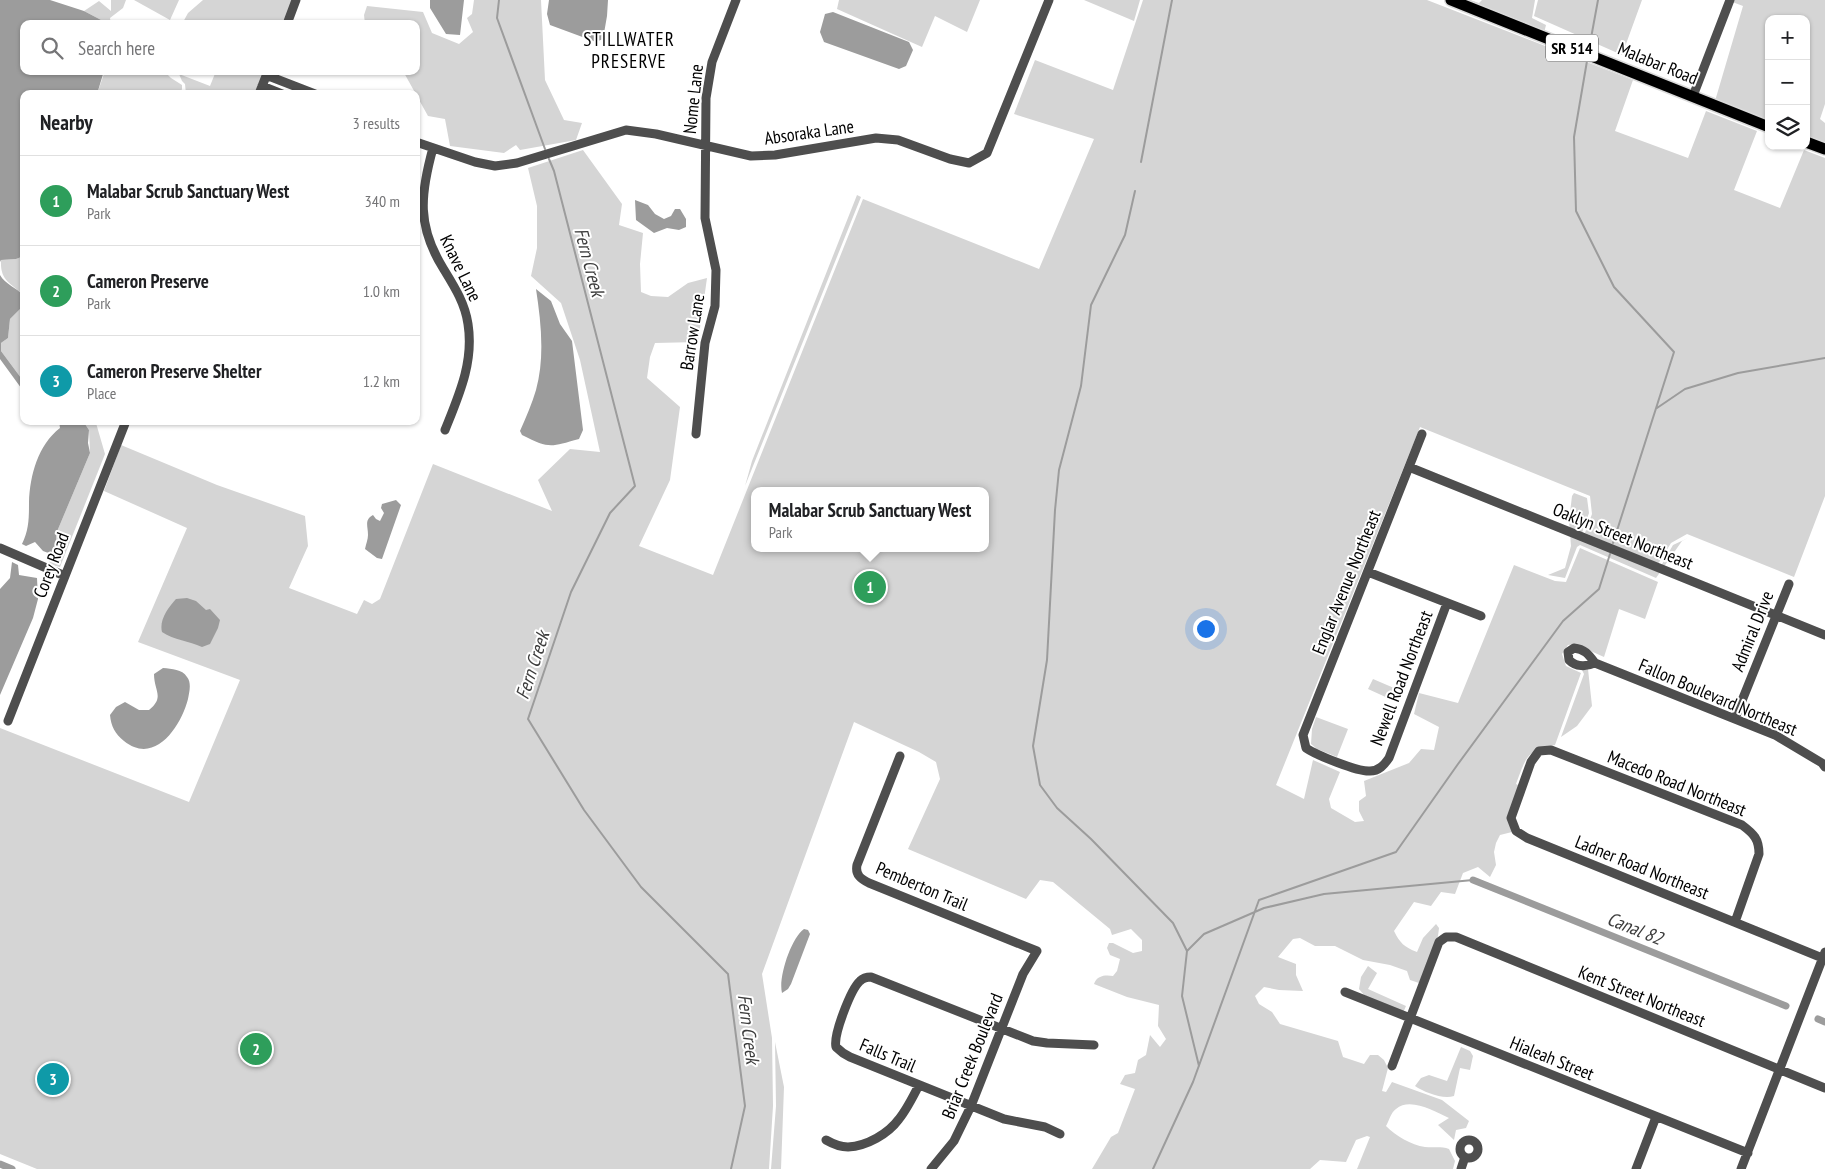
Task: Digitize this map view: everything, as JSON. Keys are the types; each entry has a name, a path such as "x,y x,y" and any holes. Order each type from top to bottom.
{"main road":[{"name":"Malabar Road","path":"1451,0 1765,125"},
{"path":"1810,144 1825,150"}],"street":[{"path":"288,20 296,0"},
{"name":"Nome Lane","path":"705,145 706,98 712,62 736,0"},
{"name":"Absoraka Lane","path":"420,144 475,162 495,166 517,163 626,130 656,134 752,156 775,155 876,138 898,140 950,160 969,163 987,153 1049,0"},
{"path":"1693,96 1730,0"},
{"path":"261,90 266,75"},
{"path":"272,75 305,90"},
{"name":"Barrow Lane","path":"696,434 705,343 715,306 716,270 705,218 705,145"},
{"name":"Knave Lane","path":"432,148 424,178 424,222 433,250 454,285 461,301 468,321 470,338 465,378 445,430"},
{"name":"Corey Road","path":"8,722 124,425"},
{"name":"Englar Avenue Northeast","path":"1304,743 1303,735 1422,434"},
{"name":"Oaklyn Street Northeast","path":"1409,467 1825,635"},
{"path":"0,548 65,576"},
{"path":"1368,572 1481,616"},
{"name":"Admiral Drive","path":"1735,718 1789,584"},
{"name":"Newell Road Northeast","path":"1304,743 1310,751 1354,769 1370,771 1383,766 1389,758 1447,603"},
{"name":"Fallon Boulevard Northeast","path":"1595,663 1775,735 1822,763 1825,767"},
{"name":"Macedo Road Northeast","path":"1531,762 1539,751 1552,750 1742,825 1752,833 1759,845 1759,854 1735,922"},
{"name":"Pemberton Trail","path":"900,756 857,865 858,876 869,883 1037,951"},
{"name":"Ladner Road Northeast","path":"1531,762 1511,818 1516,832 1824,957"},
{"name":"Kent Street Northeast","path":"1410,1018 1439,942 1446,937 1456,937 1825,1088"},
{"name":"Briar Creek Boulevard","path":"931,1169 954,1141 971,1106 1023,974 1037,951"},
{"path":"1741,1169 1824,957"},
{"name":"Falls Trail","path":"1001,1029 876,978 866,977 855,988 835,1037 836,1047 850,1057 1004,1119 1045,1127 1060,1134"},
{"name":"Hialeah Street","path":"1344,992 1748,1153"},
{"path":"1392,1066 1410,1018"},
{"path":"1001,1029 1033,1041 1094,1045"},
{"path":"826,1140 837,1146 849,1147 862,1144 882,1135 898,1121 919,1085"},
{"path":"1636,1169 1656,1117"},
{"path":"1461,1169 1465,1157"}],"shaded area":[{"path":"0,0 50,0 84,11 101,20 20,20 20,75 103,75 98,90 20,90 20,258 1,260 0,262"},
{"path":"111,0 126,0 123,8 110,18 110,20 101,20 84,11 99,1 111,11"},
{"path":"134,0 179,0 170,20"},
{"path":"203,0 296,0 288,20 184,20 188,13"},
{"path":"430,0 464,0 460,35 446,34 430,8"},
{"path":"474,0 541,0 545,80 564,120 582,123 576,140 520,150 516,145 504,153 450,146 445,119 428,116 420,102 420,90 414,90 405,75 420,75 420,20 365,20 364,15 367,6 423,12 432,33 459,44 473,32 467,18 472,14"},
{"path":"549,0 608,0 603,39 596,42 550,25 547,14"},
{"path":"839,0 980,0 967,32 935,16 922,47 837,9"},
{"path":"1084,0 1140,0 1134,21"},
{"path":"1143,0 1427,0 1633,80 1615,131 1688,158 1706,111 1757,131 1734,190 1780,208 1804,150 1825,158 1825,496 1794,577 1687,534 1671,543 1658,564 1585,533 1592,514 1590,496 1420,427 1276,785 1304,799 1313,760 1340,772 1329,799 1331,808 1355,822 1364,821 1359,811 1359,801 1366,796 1364,781 1409,763 1421,749 1434,750 1439,727 1414,714 1419,693 1458,703 1514,565 1555,581 1566,582 1580,548 1658,582 1645,619 1619,609 1604,657 1575,644 1568,645 1562,654 1566,666 1581,673 1555,745 1545,747 1533,753 1528,757 1522,768 1516,784 1518,785 1512,832 1500,835 1496,843 1494,852 1496,865 1490,877 1478,867 1463,873 1455,894 1441,892 1431,906 1414,902 1394,931 1403,944 1417,952 1423,938 1436,924 1439,928 1438,936 1419,983 1410,980 1407,971 1390,965 1363,960 1335,946 1315,946 1300,938 1293,939 1278,957 1296,964 1296,975 1303,991 1264,987 1255,996 1259,1004 1272,1012 1280,1024 1338,1041 1343,1057 1364,1064 1370,1055 1378,1055 1384,1060 1388,1068 1382,1091 1386,1092 1392,1082 1442,1100 1469,1121 1466,1128 1456,1130 1454,1140 1438,1125 1449,1118 1422,1106 1408,1104 1394,1110 1386,1126 1399,1137 1414,1144 1449,1149 1455,1161 1453,1169 1357,1169 1370,1137 1367,1136 1356,1140 1346,1162 1320,1160 1310,1169 1092,1169 1111,1137 1118,1133 1135,1089 1120,1084 1125,1075 1135,1073 1138,1060 1146,1055 1150,1035 1160,1047 1166,1039 1158,1026 1159,1005 1127,997 1094,984 1099,977 1113,976 1117,971 1120,959 1110,955 1107,948 1109,943 1113,943 1133,953 1142,951 1142,940 1131,929 1112,935 1110,929 1053,882 1040,880 1026,899 908,849 940,779 936,762 919,752 854,722 762,974 772,1038 773,1106 769,1169 37,1169 0,1154 0,728 189,802 240,680 138,642 187,528 104,491 121,445 217,485 305,516 308,546 289,588 357,614 364,600 372,604 380,599 433,464 552,511 538,480 570,449 600,452 580,360 561,303 531,276 537,248 537,206 528,168 583,150 622,204 619,225 643,233 640,264 641,292 651,296 668,297 688,283 707,278 698,342 655,343 650,357 647,378 680,407 670,480 639,546 713,575 863,199 1039,269 1094,139 1014,114 1035,60 1113,90"},
{"path":"1462,0 1479,3 1482,0 1535,0 1532,18 1546,25 1544,33"},
{"path":"1538,0 1642,0 1622,55 1534,16"},
{"path":"1727,0 1825,0 1825,104 1820,119 1825,123 1825,145 1810,139 1810,15 1765,15 1765,121 1715,101 1743,6"},
{"path":"833,12 909,42 913,50 906,66 899,69 824,42 820,32 825,14"},
{"path":"104,75 168,75 182,85 182,90 98,90"},
{"path":"179,75 210,86 214,75 264,75 259,90 186,90 185,84"},
{"path":"857,195 861,197 745,486 752,461"},
{"path":"635,200 648,205 655,214 664,219 671,216 675,209 680,209 686,219 686,227 679,230 667,228 654,233 636,220"},
{"path":"20,258 20,292 4,277 1,267 1,260"},
{"path":"0,275 20,293 20,309 10,319 8,338 1,343 1,351 20,377 20,386 0,359"},
{"path":"536,289 551,301 560,324 572,341 583,430 579,439 556,445 539,443 522,435 520,431 539,378 541,327"},
{"path":"20,309 20,377 1,351 1,343 8,338 10,319"},
{"path":"60,425 86,425 89,430 88,443 90,453 56,534 56,549 51,554 43,551 35,542 26,546 22,544 28,524 33,471 46,443 60,428"},
{"path":"86,425 97,425 105,454 60,567 48,564 56,549 56,534 90,453 89,430"},
{"path":"1574,493 1587,498 1589,513 1582,533 1661,566 1673,545 1688,538 1682,541 1656,578 1580,545 1577,547 1565,578 1548,575 1565,568 1571,546 1569,521"},
{"path":"396,500 401,505 382,559 377,558 365,549 368,537 367,521 373,515 380,521 384,513 381,508 382,504"},
{"path":"12,562 18,565 19,575 37,578 38,599 33,618 0,695 0,589 10,578"},
{"path":"187,598 196,601 206,610 210,609 220,620 210,644 202,647 171,637 162,632 163,619 170,606 176,599"},
{"path":"163,668 180,671 189,679 190,685 185,710 173,731 165,740 156,746 146,749 135,747 118,736 112,726 110,715 116,707 125,702 139,710 149,710 158,697 154,674"},
{"path":"1588,669 1592,706 1577,726 1561,737 1584,674 1582,670"},
{"path":"1373,679 1401,691 1401,699 1390,699 1368,689"},
{"path":"1316,717 1348,729 1337,757 1317,749 1311,744 1312,729"},
{"path":"804,929 808,930 810,934 791,984 782,993 782,978 790,949"},
{"path":"1368,966 1377,973 1368,989 1406,1006 1403,1013 1364,995 1359,989 1361,977"},
{"path":"775,1042 784,1087 781,1169 771,1169 776,1106"},
{"path":"1461,1047 1470,1051 1473,1056 1470,1070 1460,1068 1454,1096 1439,1096 1415,1086 1421,1078 1429,1075 1447,1081"}],"waterway":[{"name":"Fern Creek","path":"499,0 497,18 545,149"},
{"path":"1141,162 1172,0"},
{"path":"1589,49 1598,0"},
{"path":"1587,61 1574,137 1576,211 1614,287 1674,352 1613,543"},
{"name":"Fern Creek","path":"549,159 554,171 635,486 610,513 571,592 528,719 584,810 641,887 728,974 745,1106 731,1169"},
{"path":"1135,191 1125,235 1091,305 1081,386 1059,470 1047,660 1033,746 1040,785 1057,808 1091,839 1173,923 1187,951 1182,996 1199,1066"},
{"path":"1657,408 1685,389 1738,373 1825,358"},
{"path":"1153,1169 1193,1082 1259,900 1396,852 1563,621 1599,589 1610,554"},
{"path":"1187,951 1204,934 1264,908 1324,894 1473,880"},
{"name":"Canal 82","path":"1473,880 1786,1006"},
{"name":"Canal 82","path":"1818,1019 1825,1022"},
{"path":"0,1164 12,1169"}],"place":[{"name":"Malabar Scrub Sanctuary West","path":"870,587"},
{"name":"Cameron Preserve","path":"256,1049"},
{"name":"Cameron Preserve Shelter","path":"53,1079"}],"district":[{"name":"STILLWATER PRESERVE","path":"629,50"}]}
